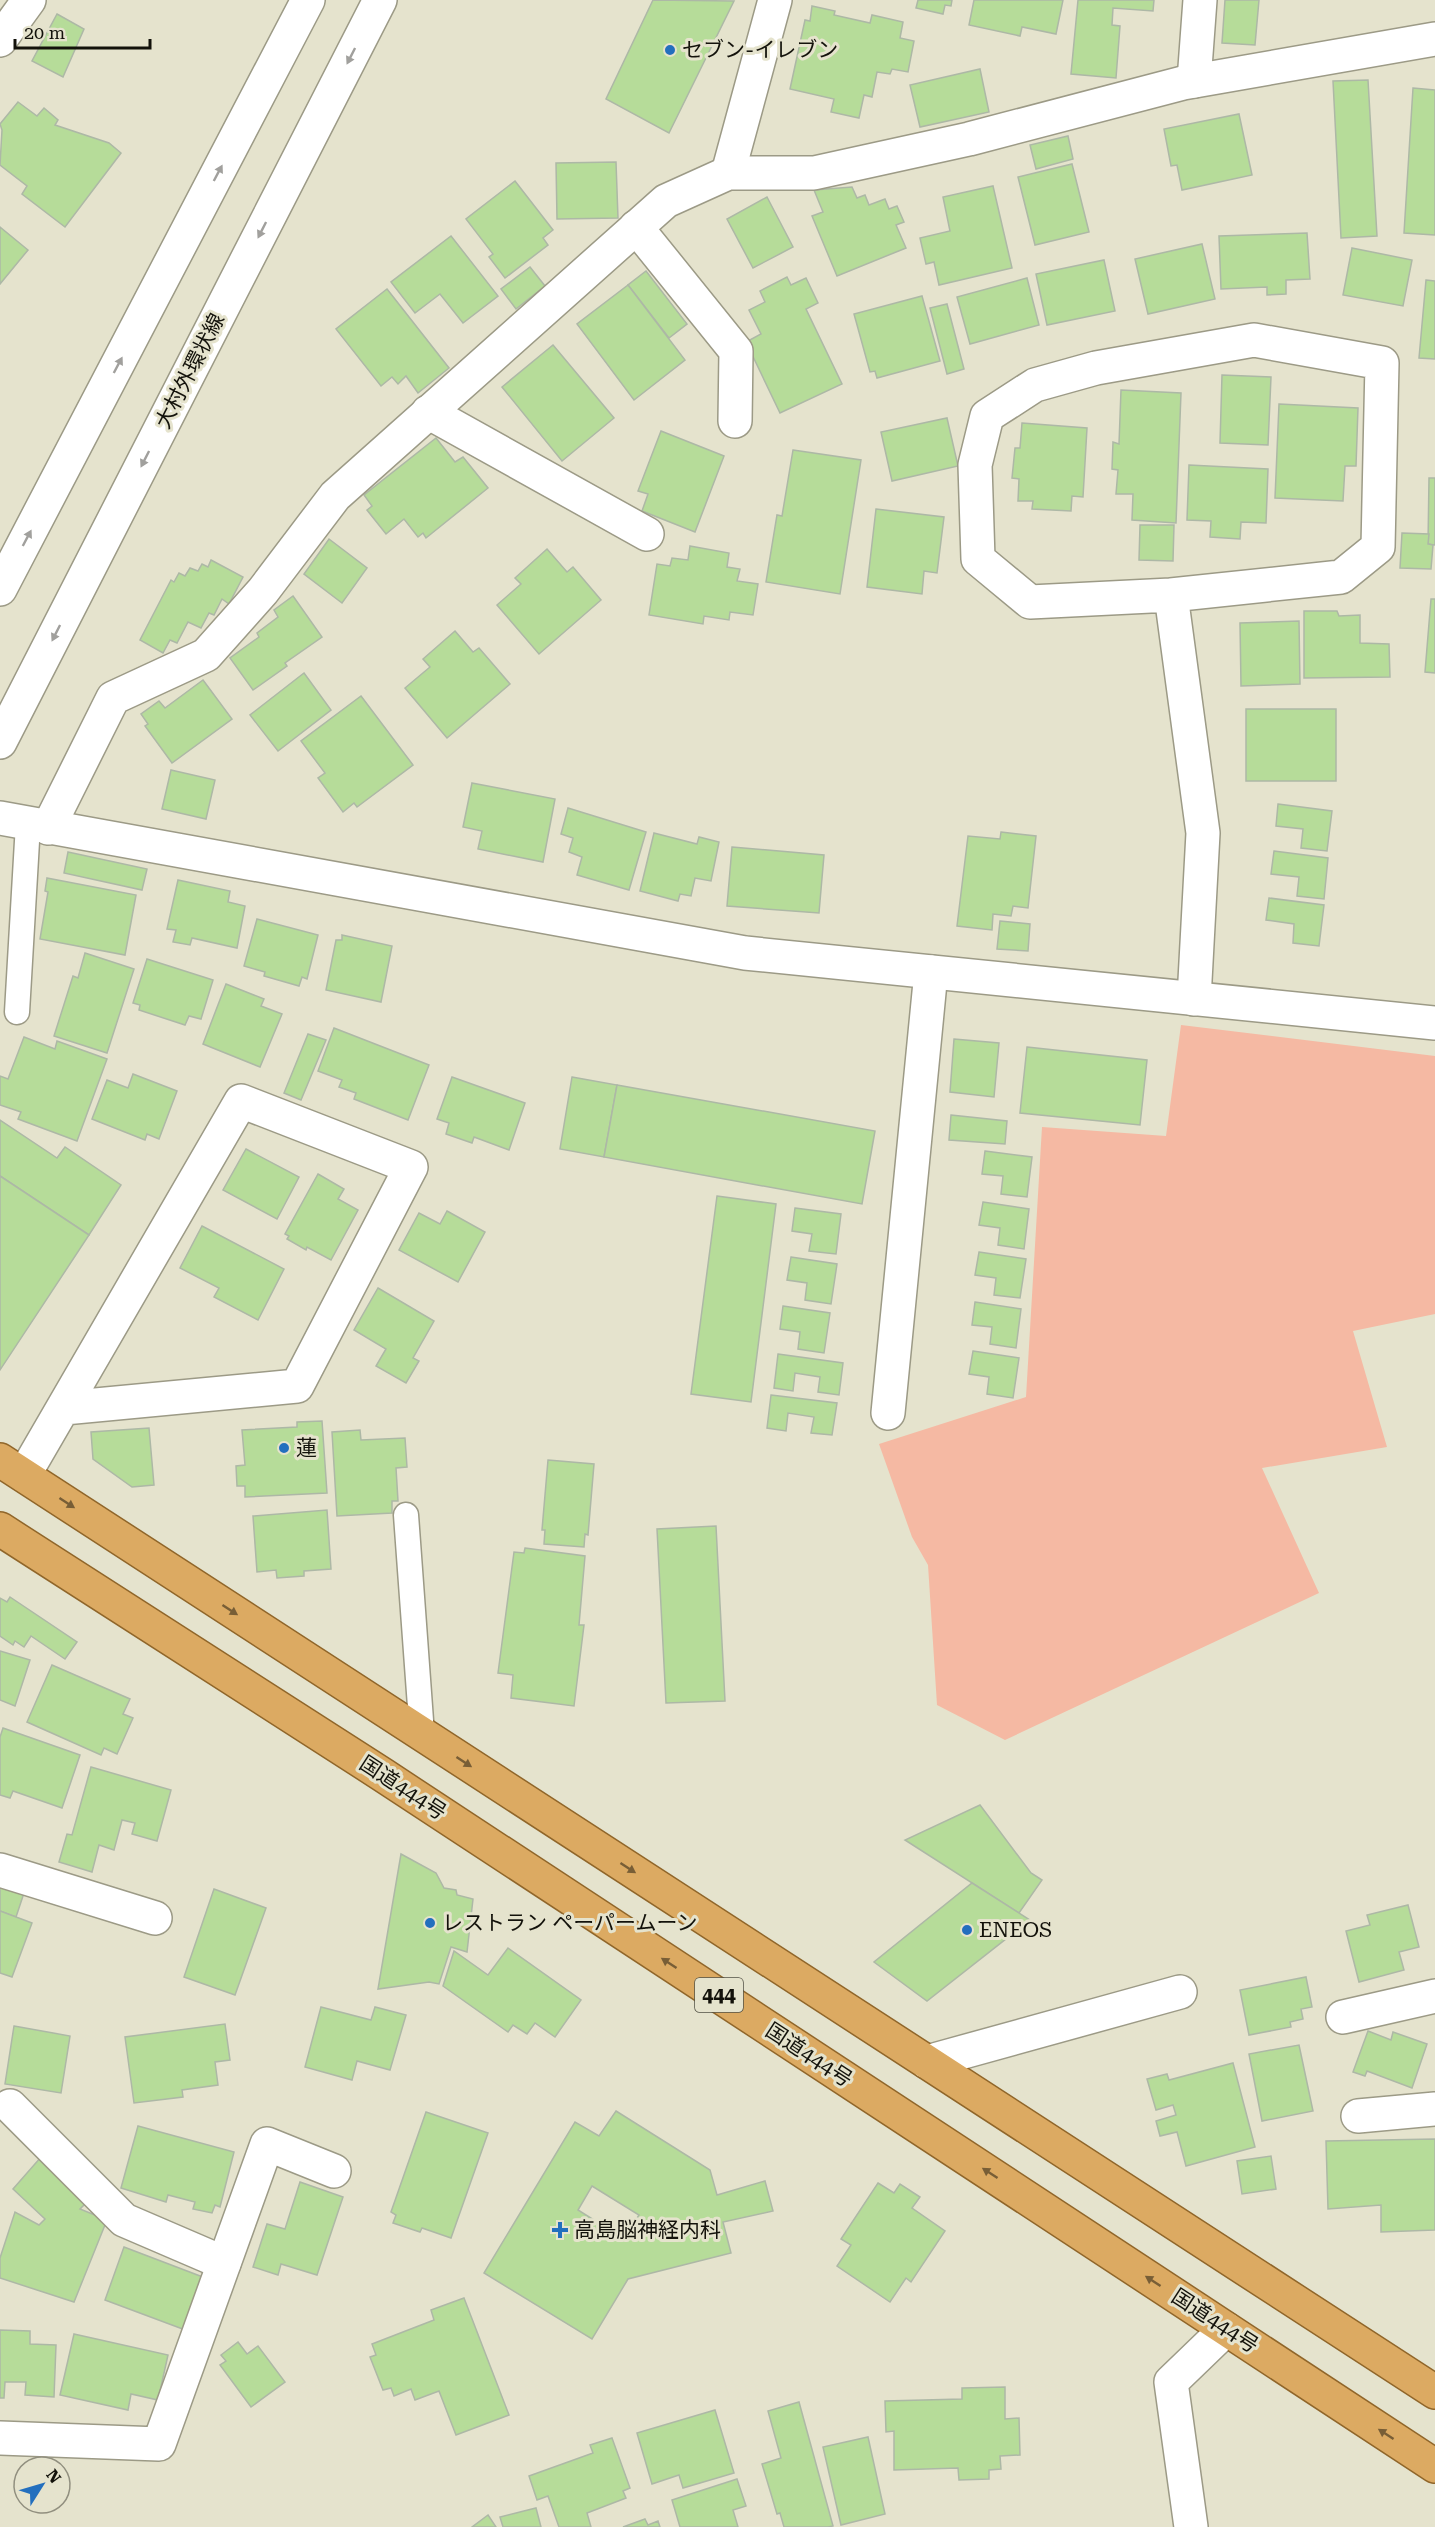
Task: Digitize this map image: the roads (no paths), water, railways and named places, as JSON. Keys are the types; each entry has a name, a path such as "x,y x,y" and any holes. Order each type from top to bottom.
{"highway":[{"name":"444","path":"12,1468 1435,2392"},
{"name":"国道444号","path":"0,1529 373,1769 1435,2466"}],"street":[{"path":"0,40 29,0"},
{"path":"0,589 308,0"},
{"name":"大村外環状線","path":"0,741 380,0"},
{"path":"728,173 775,0"},
{"path":"1194,81 1200,0"},
{"path":"1435,39 1194,81 969,139 813,173 728,173 666,201 335,496 263,591 206,655 112,698 25,824 745,953 1435,1023"},
{"path":"636,227 736,351 735,421"},
{"path":"1254,340 1382,363 1378,547 1341,577 1171,595 1030,603 978,559 975,465 987,416 1035,385 1096,368 1254,340"},
{"path":"428,412 647,534"},
{"path":"1171,595 1203,832 1194,999"},
{"path":"888,1413 932,972"},
{"path":"12,1468 64,1408 241,1101 411,1167 297,1386 64,1408"},
{"path":"0,1870 155,1918"},
{"path":"927,2062 1180,1992"},
{"path":"1343,2017 1435,1996"},
{"path":"10,2106 124,2220 224,2263"},
{"path":"1358,2116 1435,2109"},
{"path":"0,2438 159,2444 267,2144 334,2170"},
{"path":"1191,2527 1172,2382 1226,2329"}],"lane":[{"path":"17,1012 25,824"},
{"path":"406,1515 422,1734"}],"place":[{"name":"セブン-イレブン","path":"670,50"},
{"name":"蓮","path":"284,1448"},
{"name":"レストラン ペーパームーン","path":"430,1923"},
{"name":"ENEOS","path":"967,1930"},
{"name":"高島脳神経内科","path":"560,2230"}]}
